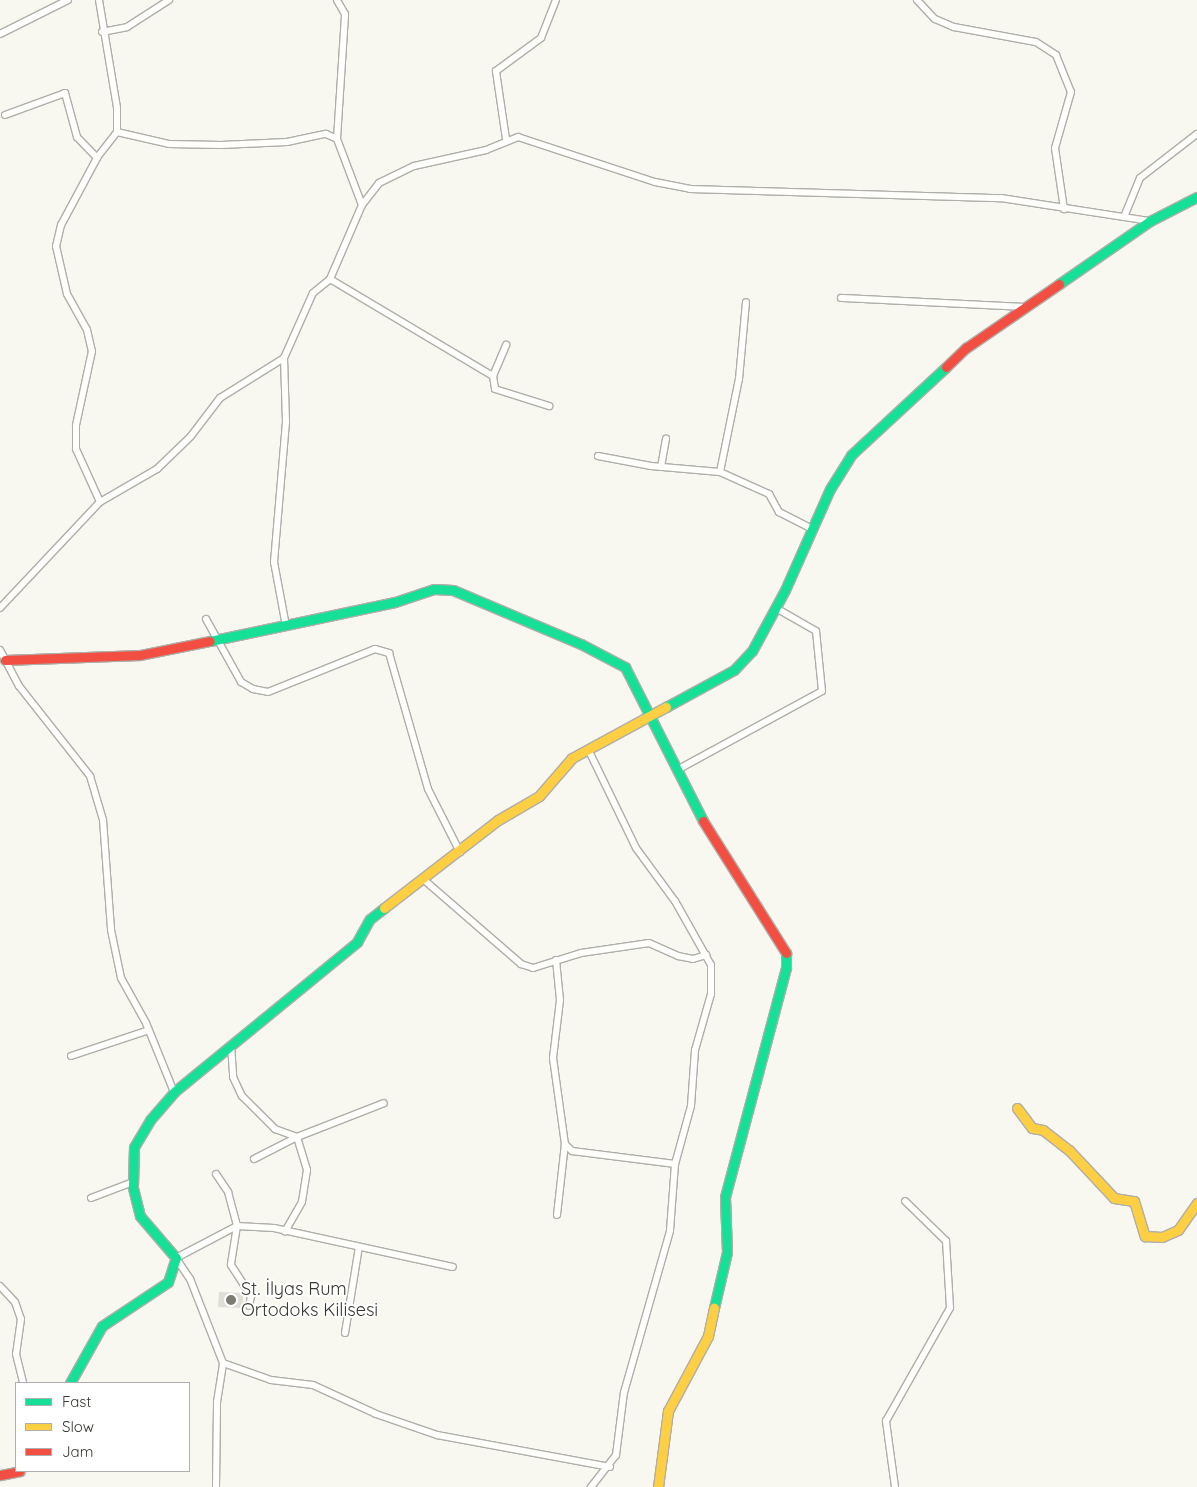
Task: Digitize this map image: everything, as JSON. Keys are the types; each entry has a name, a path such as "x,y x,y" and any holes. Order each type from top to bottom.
{"street":[{"path":"0,34 68,0"},
{"path":"98,0 102,32 117,108 117,132 97,158 61,225 56,246 67,294 87,330 92,352 76,425 76,449 100,502"},
{"path":"102,32 127,27 169,0"},
{"path":"337,0 345,14 337,139 362,204"},
{"path":"506,139 496,71 540,38 556,0"},
{"path":"917,0 935,19 954,27 1036,42 1056,55 1071,92 1055,148 1064,209"},
{"path":"5,115 65,93 77,137 97,158"},
{"path":"117,132 169,144 287,142 326,134 337,139"},
{"path":"1124,217 1140,178 1197,134"},
{"path":"286,626 274,562 286,422 284,358 313,293 330,279 362,204 379,183 414,166 486,150 506,139 535,140 655,182 690,189 1001,198 1150,221"},
{"path":"216,1487 217,1402 223,1363 190,1279 165,1241 140,1216 133,1182 134,1147 150,1120 174,1092 357,942 370,919 460,852 498,820 539,796 572,758 734,670 752,651 776,608 830,489 851,455 966,348 1022,306 1150,221 1197,198"},
{"path":"330,279 493,376"},
{"path":"841,298 1022,306"},
{"path":"720,472 738,379 746,302"},
{"path":"506,345 493,376 495,389 549,406"},
{"path":"0,608 100,502 157,469 191,436 220,398 284,358"},
{"path":"661,467 666,438"},
{"path":"598,456 661,467 720,472 768,494 779,512 813,529"},
{"path":"6,660 140,655 396,602 434,589 453,590 581,644 625,667 713,840 786,952 786,968 725,1197 726,1252 708,1336 668,1411 658,1487"},
{"path":"677,770 822,691 816,631 776,608"},
{"path":"206,619 241,682 253,689 268,692 375,649 389,653 428,789 460,852"},
{"path":"0,650 19,686 90,776 103,820 112,930 121,978 149,1030 174,1092"},
{"path":"588,749 636,848 674,901 711,965 711,994 695,1050 691,1106 675,1164 670,1231 624,1392 616,1455 610,1468 591,1487"},
{"path":"423,879 522,964 533,968 556,960 649,943 678,956 706,955"},
{"path":"556,960 560,1000 553,1058 565,1144 557,1215"},
{"path":"71,1056 149,1030"},
{"path":"231,1045 233,1077 242,1096 275,1129 297,1137"},
{"path":"254,1159 297,1137 384,1103"},
{"path":"1017,1108 1032,1128 1043,1130 1070,1150 1114,1198 1134,1201 1146,1236 1162,1237 1178,1230 1197,1203"},
{"path":"285,1231 302,1202 307,1170 297,1137"},
{"path":"565,1144 572,1151 675,1164"},
{"path":"216,1174 228,1192 237,1226 232,1265 251,1296 249,1306"},
{"path":"91,1198 133,1182"},
{"path":"895,1487 886,1421 950,1308 946,1241 905,1201"},
{"path":"71,1382 102,1326 168,1282 176,1258 237,1226 285,1231 453,1267"},
{"path":"345,1333 360,1248"},
{"path":"0,1286 16,1302 21,1318 16,1354 23,1382"},
{"path":"223,1363 271,1380 312,1386 376,1414 437,1435 610,1468"},
{"path":"0,1475 15,1472"}],"building":[{"name":"St. İlyas Rum Ortodoks Kilisesi","path":"219,1292 243,1293 243,1308 218,1307"}],"traffic: fast":[{"path":"1059,284 1150,221 1197,197"},
{"path":"666,707 734,670 752,651 785,590 830,489 851,455 946,367"},
{"path":"210,641 395,602 434,589 453,590 581,644 625,667 703,821"},
{"path":"71,1382 102,1326 168,1282 176,1258 140,1216 133,1187 134,1147 150,1120 174,1092 357,942 370,919 384,908"},
{"path":"714,1308 727,1252 725,1197 786,968 786,953"}],"traffic: slow":[{"path":"384,908 498,820 539,796 572,758 666,707"},
{"path":"1017,1108 1032,1128 1043,1130 1069,1150 1114,1198 1134,1201 1145,1236 1162,1237 1178,1230 1197,1203"},
{"path":"658,1487 668,1411 708,1336 714,1308"}],"traffic: jam":[{"path":"946,367 966,348 1059,284"},
{"path":"5,660 140,655 210,641"},
{"path":"703,821 786,953"},
{"path":"0,1475 15,1472"}],"place":[{"name":"St. İlyas Rum Ortodoks Kilisesi","path":"231,1300"}]}
